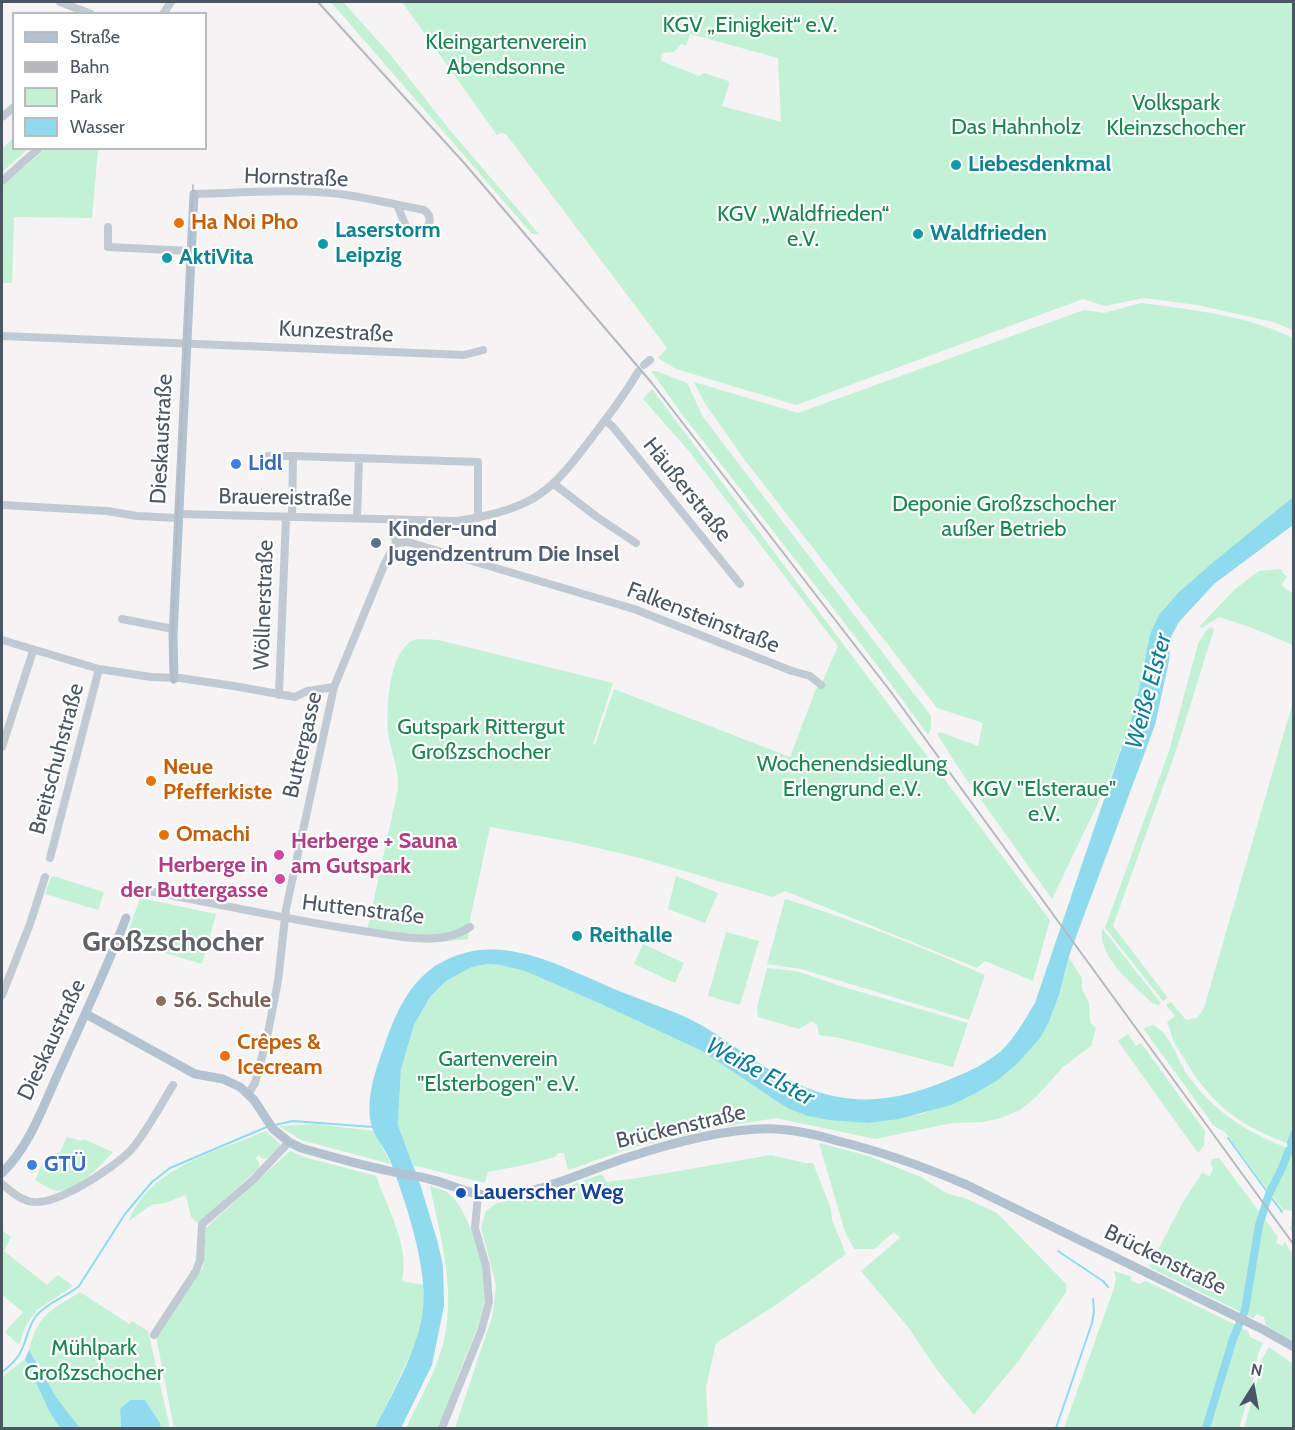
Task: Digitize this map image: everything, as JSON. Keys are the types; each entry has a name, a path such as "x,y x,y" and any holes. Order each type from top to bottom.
{"main road":[{"name":"Dieskaustraße","path":"174,679 173,629 194,194"},
{"name":"Dieskaustraße","path":"2,1173 19,1151 40,1113 86,1014 126,918"},
{"name":"Brückenstraße","path":"86,1014 183,1068 200,1075 232,1082 248,1094 267,1121 280,1136 289,1142 311,1151 423,1178 478,1195 496,1196 546,1186 630,1156 714,1136 760,1129 792,1130 859,1146 919,1165 967,1185 1264,1330 1293,1347"}],"street":[{"path":"60,2 86,12"},
{"path":"2,181 37,150"},
{"name":"Hornstraße","path":"194,194 295,192 346,195 397,205 428,213 430,219 426,230 415,234 408,231 397,205"},
{"path":"108,227 108,247 191,251"},
{"name":"Kunzestraße","path":"3,337 464,356 483,350"},
{"name":"Brauereistraße","path":"2,505 107,511 137,516 457,521 478,518 522,504 539,496 554,484 622,398 638,372"},
{"name":"Häußerstraße","path":"605,420 740,584"},
{"path":"268,456 478,462 478,518"},
{"name":"Wöllnerstraße","path":"279,695 293,456"},
{"path":"357,518 359,458"},
{"path":"554,484 636,543"},
{"path":"391,519 396,543"},
{"name":"Falkensteinstraße","path":"396,543 408,542 634,609 810,676 821,685"},
{"name":"Buttergasse","path":"248,1094 255,1083 267,1038 297,856 334,687 381,572 396,543"},
{"path":"122,619 173,629"},
{"path":"2,640 99,669 151,677 234,686 295,697 308,691 334,687"},
{"path":"2,747 33,651"},
{"name":"Breitschuhstraße","path":"50,858 99,669"},
{"path":"2,995 30,924 45,877"},
{"name":"Huttenstraße","path":"144,890 286,918 411,937 444,937 459,934 470,927"},
{"path":"2,1184 16,1196 30,1202 48,1202 79,1188 130,1151 173,1085"},
{"path":"154,1335 196,1270 200,1260 202,1224 253,1180 289,1142"},
{"path":"442,1428 481,1331 489,1302 486,1266 475,1228 478,1195"}],"green space":[{"path":"331,2 343,2 389,53 449,129 539,234 532,234"},
{"path":"402,2 1293,2 1293,330 1273,322 1197,305 1144,298 1105,306 1083,299 796,405 676,369 658,358 667,348 506,134 497,135","holes":["690,34 778,58 781,122 722,106 729,85 728,81 704,73 699,76 661,61 662,53 674,52 681,44 686,46"]},
{"path":"12,139 12,150 27,150 2,172 2,149"},
{"path":"44,150 98,150 92,218 14,217 12,283 2,283 2,186"},
{"name":"Deponie Großzschocher außer Betrieb","path":"1141,303 1238,319 1293,338 1293,497 1159,615 1150,634 1135,708 1111,776 1052,899 937,734 940,732 978,746 983,723 937,708 744,459 704,402 694,382 798,413 1084,310 1104,313"},
{"path":"651,371 687,383 703,417 931,716 931,728 928,735 874,661"},
{"path":"652,389 1050,920 1033,981 985,961 977,968 785,891 773,897 640,858 572,842 490,827 470,919 468,939 428,943 366,935 398,789 397,770 388,729 390,685 399,656 405,646 414,640 438,640 613,683 593,744 595,745 614,689 790,757 816,689 821,685 838,646 688,450 643,399"},
{"path":"1282,569 1287,577 1281,585 1293,594 1293,645 1219,617 1202,628 1199,627 1234,590 1259,571"},
{"path":"1210,627 1214,629 1177,748 1113,926 1168,998 1163,1001 1105,928 1169,751 1198,644"},
{"path":"1293,702 1294,1145 1275,1139 1244,1123 1206,1090 1174,1043 1167,1022 1175,1016 1166,1005 1171,1002 1186,1020 1197,1018 1204,1008"},
{"path":"53,876 104,892 98,910 45,894"},
{"path":"676,876 718,893 705,923 668,909"},
{"path":"140,898 216,914 202,964 125,941"},
{"path":"785,899 886,934 985,975 969,1020 801,969 767,964"},
{"path":"1102,928 1161,1003 1158,1005 1152,1003 1118,969 1105,950"},
{"path":"726,932 759,941 740,1005 708,996"},
{"path":"643,944 684,963 675,983 634,964"},
{"name":"Gartenverein \"Elsterbogen\" e.V.","path":"1069,958 1082,978 1082,989 1089,1003 1090,1022 1096,1028 1091,1046 1063,1067 1037,1096 1020,1110 1001,1118 983,1122 952,1123 875,1139 776,1118 710,1129 628,1149 568,1170 564,1153 558,1153 555,1157 488,1172 485,1183 413,1165 398,1125 401,1069 414,1025 430,997 446,981 472,967 487,964 525,971 601,1004 702,1051 787,1108 868,1123 922,1114 976,1093 998,1080 1016,1065 1049,1022"},
{"path":"767,968 797,971 840,986 968,1023 953,1067 840,1038 819,1035 817,1025 812,1021 799,1029 758,1017 757,1007"},
{"path":"1153,1025 1160,1029 1170,1041 1189,1077 1211,1102 1235,1122 1293,1150 1293,1211 1283,1210 1225,1132 1214,1126 1143,1028"},
{"path":"1128,1034 1136,1046 1141,1043 1205,1131 1204,1145 1198,1153 1118,1041"},
{"path":"314,1124 374,1131 391,1164 301,1140 279,1126"},
{"path":"266,1131 280,1146 268,1158 262,1159 259,1155 255,1158 259,1162 259,1168 198,1223 191,1217 186,1195 165,1203 151,1205 129,1221 139,1202 152,1187 169,1174 207,1154"},
{"path":"67,1137 82,1141 83,1139 113,1152 78,1184 61,1191 53,1190 35,1180 44,1160 60,1152"},
{"path":"819,1143 868,1156 921,1177 946,1193 967,1199 997,1213 1066,1284 1066,1292 1020,1359 974,1415 937,1370 908,1327 861,1271 900,1238 894,1232 874,1249 854,1249 845,1232"},
{"path":"290,1151 304,1157 376,1176 397,1228 403,1255 402,1281 423,1285 424,1308 415,1345 375,1428 174,1428 156,1336 203,1267 206,1228"},
{"path":"771,1155 813,1163 846,1254 776,1305 716,1343 706,1387 708,1428 455,1428 493,1314 496,1285 481,1227 486,1211 497,1203 549,1193 602,1174 607,1182"},
{"path":"1219,1158 1278,1237 1276,1243 1283,1246 1284,1241 1293,1255 1293,1341 1266,1325 1264,1317 1257,1314 1253,1318 1149,1267 1182,1204 1202,1173 1210,1176 1213,1168 1210,1163 1213,1159"},
{"path":"430,1186 448,1193 456,1201 470,1226 480,1258 485,1299 477,1327 438,1428 406,1428 437,1362 447,1321 445,1262"},
{"path":"1293,1211 1293,1234 1290,1229"},
{"path":"2,1230 11,1237 4,1251 47,1285 58,1275 73,1286 37,1310 26,1325 19,1345 5,1332 23,1312 2,1295"},
{"path":"1114,1271 1132,1277 1130,1280 1139,1284 1146,1281 1248,1331 1250,1337 1263,1343 1258,1354 1255,1374 1239,1428 1064,1428 1114,1288 1116,1279"},
{"name":"Mühlpark Großzschocher","path":"80,1292 129,1324 132,1321 148,1331 170,1428 161,1428 145,1400 130,1400 120,1409 121,1428 80,1428 56,1397 29,1350 41,1321"},
{"path":"1269,1347 1293,1364 1293,1428 1244,1428 1262,1359"},
{"path":"25,1359 49,1411 60,1428 2,1428 2,1377"}],"water":[{"name":"Weiße Elster","path":"1293,497 1293,525 1214,584 1179,622 1171,637 1169,661 1155,725 1070,953 1049,1022 1040,1038 1016,1065 998,1080 976,1093 951,1105 899,1119 868,1123 829,1120 808,1116 787,1108 702,1051 525,971 487,964 472,967 446,981 430,997 414,1025 401,1069 398,1125 421,1187 438,1243 443,1266 444,1306 432,1365 401,1428 375,1428 416,1340 423,1309 424,1292 419,1254 408,1214 390,1160 372,1129 371,1091 376,1069 395,1018 404,1000 423,976 438,964 468,952 512,951 534,956 681,1015 701,1025 788,1080 841,1098 879,1099 898,1096 936,1085 979,1066 1006,1046 1035,1003 1135,708 1150,634 1159,615 1178,593"},
{"path":"29,1350 56,1397 80,1428 60,1428 49,1411 25,1359"},
{"path":"130,1400 145,1400 161,1428 121,1428 120,1409"}],"waterway":[{"path":"275,1125 293,1121 373,1127"},
{"path":"2,1372 19,1355 36,1316 79,1286 125,1214 152,1182 170,1168 269,1126"},
{"path":"1291,1143 1294,1134"},
{"path":"1228,1138 1282,1212"},
{"path":"1206,1428 1233,1339 1245,1310 1259,1225 1269,1194 1289,1150"},
{"path":"1058,1251 1103,1281 1108,1287"},
{"path":"1056,1428 1092,1323 1093,1299"}],"tram line":[{"path":"173,683 171,660 193,185"}],"railway":[{"path":"318,2 465,164 651,382 891,692 1294,1245"}],"place":[{"name":"Liebesdenkmal","path":"956,165"},
{"name":"Ha Noi Pho","path":"179,223"},
{"name":"Waldfrieden","path":"918,234"},
{"name":"Laserstorm Leipzig","path":"323,244"},
{"name":"AktiVita","path":"167,258"},
{"name":"Lidl","path":"236,464"},
{"name":"Kinder-und Jugendzentrum Die Insel","path":"376,543"},
{"name":"Neue Pfefferkiste","path":"151,781"},
{"name":"Omachi","path":"164,835"},
{"name":"Herberge + Sauna am Gutspark","path":"279,855"},
{"name":"Herberge in der Buttergasse","path":"280,879"},
{"name":"Reithalle","path":"577,936"},
{"name":"56. Schule","path":"161,1001"},
{"name":"Crêpes & Icecream","path":"225,1056"},
{"name":"GTÜ","path":"32,1165"},
{"name":"Lauerscher Weg","path":"461,1193"}],"district":[{"name":"Großzschocher","path":"173,943"}],"park label":[{"name":"KGV „Einigkeit“ e.V.","path":"750,26"},
{"name":"Kleingartenverein Abendsonne","path":"506,56"},
{"name":"Volkspark Kleinzschocher","path":"1176,116"},
{"name":"Das Hahnholz","path":"1016,128"},
{"name":"KGV „Waldfrieden“ e.V.","path":"803,228"},
{"name":"Gutspark Rittergut Großzschocher","path":"481,740"},
{"name":"Wochenendsiedlung Erlengrund e.V.","path":"852,778"},
{"name":"KGV \"Elsteraue\" e.V.","path":"1044,802"}]}
